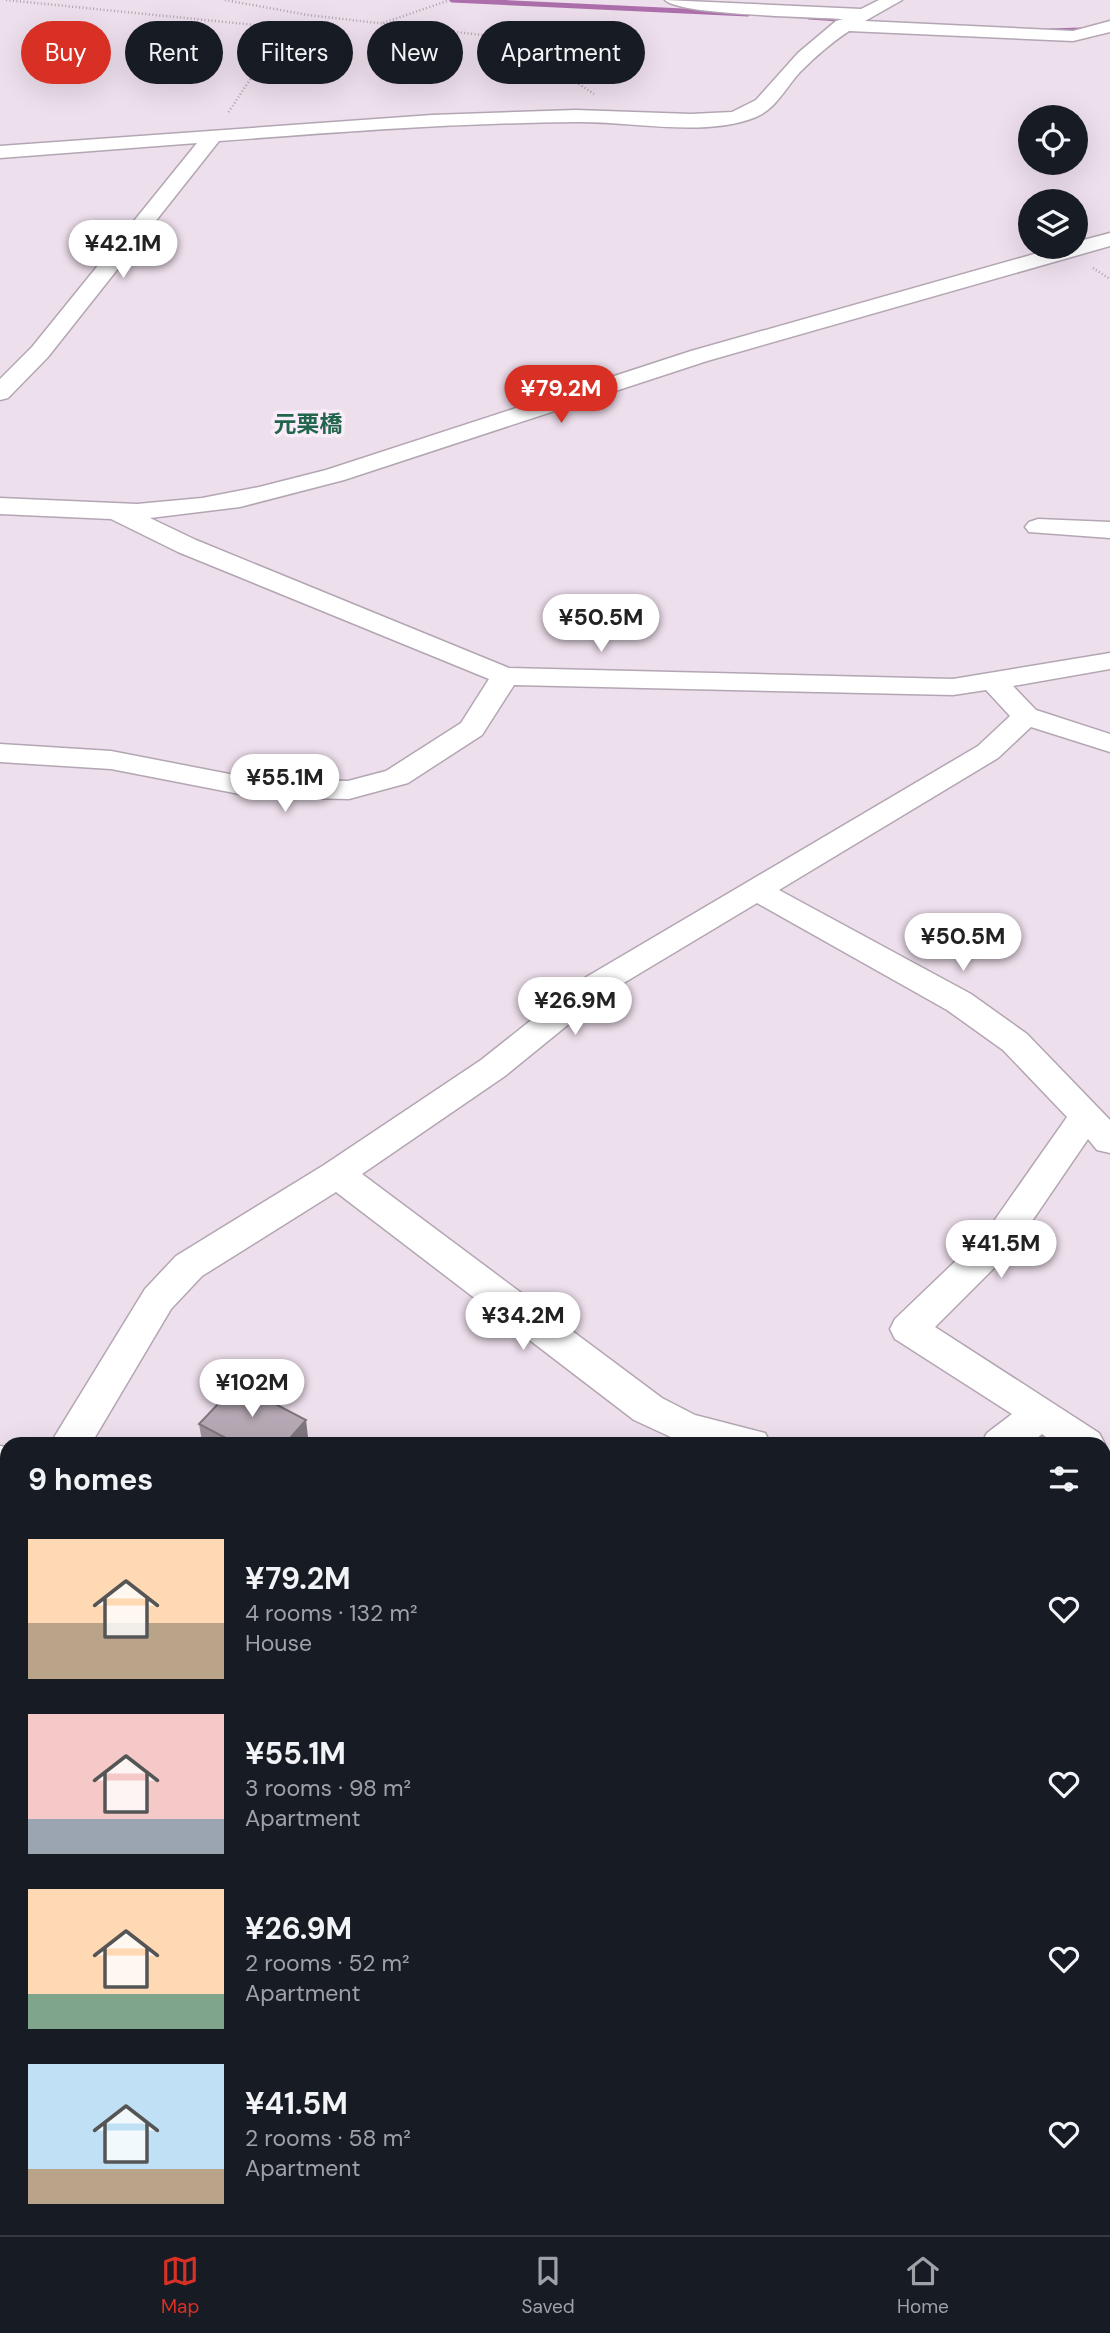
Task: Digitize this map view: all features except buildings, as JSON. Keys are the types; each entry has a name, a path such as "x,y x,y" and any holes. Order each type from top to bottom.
{"street":[{"path":"674,0 1026,36 1073,36 1110,26"},
{"path":"0,152 562,116 635,116 696,121 749,113 770,97 818,44 851,20 893,0"},
{"path":"0,393 40,352 212,137"},
{"path":"0,506 116,512 182,509 232,500 335,475 747,341 1110,239"},
{"path":"116,512 187,546 505,676 953,687 1110,661"},
{"path":"1038,527 1110,530"},
{"path":"0,753 111,760 255,788 349,790 397,777 472,729 505,676"},
{"path":"993,681 1026,716 1110,743"},
{"path":"74,1437 158,1299 189,1266 337,1174 493,1068 595,986 988,752 1026,716"},
{"path":"754,889 959,1002 1015,1042 1098,1129 1000,1240 909,1329 1075,1437"},
{"path":"337,1174 648,1409 685,1428 722,1437"},
{"path":"1010,1437 1041,1413"}],"path":[{"path":"6,0 85,5 265,26 272,36 272,46 212,137"},
{"path":"225,0 367,22"},
{"path":"388,21 450,0"},
{"path":"463,32 490,34 542,46 554,52 576,82 635,116"}],"waterway":[{"path":"452,0 748,14"},
{"path":"809,17 853,20"},
{"path":"1050,31 1110,29"}],"district":[{"name":"元栗橋","path":"308,424"}]}
